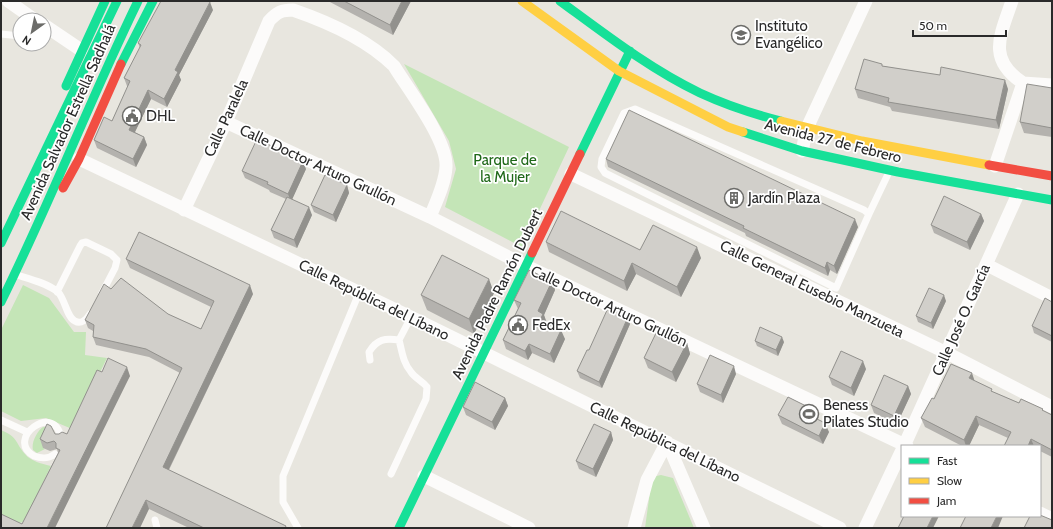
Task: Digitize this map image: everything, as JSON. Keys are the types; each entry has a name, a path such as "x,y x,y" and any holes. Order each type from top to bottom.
{"main road":[{"name":"Avenida Salvador Estrella Sadhalá","path":"1,242 81,50 105,1"},
{"name":"Avenida Salvador Estrella Sadhalá","path":"1,242 117,1"},
{"name":"Avenida Salvador Estrella Sadhalá","path":"25,254 110,56 138,1"},
{"name":"Avenida Salvador Estrella Sadhalá","path":"1,302 25,254 79,159 124,58 153,1"},
{"name":"Avenida 27 de Febrero","path":"522,1 620,71 728,127 802,151 890,170 1052,200"},
{"name":"Avenida 27 de Febrero","path":"560,1 630,51 700,92 743,109 807,128 900,150 1052,176"},
{"name":"Avenida Padre Ramón Dubert","path":"399,528 572,174 630,51"}],"street":[{"path":"8,1 24,12"},
{"path":"802,151 807,128 866,1"},
{"path":"1012,1 999,41 999,52 1005,68 1011,76 1023,83 1052,85"},
{"path":"285,6 357,38 394,66 433,128 445,154 445,175 430,217"},
{"name":"Calle Paralela","path":"184,210 226,122 269,20 285,6"},
{"path":"52,31 81,50"},
{"path":"995,166 1023,83"},
{"name":"Calle Doctor Arturo Grullón","path":"226,122 430,217 526,266 901,446"},
{"name":"Calle República del Líbano","path":"79,159 411,317 668,442 840,528"},
{"name":"Calle General Eusebio Manzueta","path":"572,174 947,353 1052,406"},
{"name":"Calle José O. García","path":"905,445 1018,194"},
{"path":"986,265 1052,298"},
{"path":"634,528 648,480 668,442"},
{"path":"668,442 704,528"},
{"name":"Calle José O. García","path":"865,528 901,453"},
{"path":"424,476 529,528"},
{"path":"1041,514 1052,520"}],"lane":[{"path":"1,34 12,35"},
{"path":"869,214 864,210 635,109 624,113 602,159 601,167 609,177 836,288 890,170"},
{"path":"15,274 44,284 57,292 65,302 70,317 74,321 79,322 87,319 116,268 117,260 111,254 86,242 82,243 57,292"},
{"path":"298,528 283,502 283,476 359,293"},
{"path":"391,474 426,399 427,387 421,380 412,374 405,364 399,340 411,317"},
{"path":"370,360 369,352 374,344 380,340 399,340"},
{"path":"1,420 27,432"},
{"path":"55,454 47,458 39,458 32,454 27,447 25,440 27,432 40,422 48,423 55,427 60,433 61,438"},
{"path":"155,520 157,528"}],"green space":[{"name":"Parque de la Mujer","path":"404,64 569,147 522,247 445,207 456,169 449,141"},
{"path":"23,285 49,298 74,332 86,332 85,355 107,358 72,429 46,418 21,421 1,411 1,330"},
{"path":"43,427 47,427 43,448 45,449 37,453 33,450 33,444 37,434"},
{"path":"1,430 14,438 30,459 51,466 24,522 18,523 1,515"},
{"path":"661,475 673,478 694,528 645,528 652,477"}],"building":[{"path":"161,1 210,2 175,70 178,72 164,99 148,90 129,130 144,137 133,159 94,140 104,117 112,121 130,81 124,78 141,45 138,43"},
{"path":"344,1 402,1 390,25"},
{"path":"864,59 882,64 882,66 940,75 941,67 1005,80 996,120 888,102 889,98 855,89"},
{"path":"1027,84 1052,88 1052,128 1020,122"},
{"name":"Jardín Plaza","path":"629,110 855,219 834,266 827,262 825,268 743,228 744,226 606,159"},
{"path":"257,139 303,161 288,194 267,184 268,182 242,171"},
{"path":"325,175 347,185 333,215 311,205"},
{"path":"944,196 981,214 967,242 931,225"},
{"path":"287,197 309,207 294,240 271,230"},
{"path":"561,211 640,250 653,225 697,247 677,287 632,263 624,281 546,242"},
{"path":"139,232 250,285 163,467 286,526 285,528 204,528 146,500 132,528 106,528 182,368 146,349 93,337 94,325 85,320 104,284 111,289 121,278 168,314 201,329 214,301 126,259"},
{"path":"442,255 489,279 469,319 421,295"},
{"path":"529,270 552,281 538,311 543,314 540,320 561,330 550,354 529,344 525,351 503,340 521,303 514,300"},
{"path":"929,288 944,295 931,323 916,316"},
{"path":"1045,298 1052,302 1052,336 1032,326"},
{"path":"608,308 628,317 599,382 577,371 587,350 589,350"},
{"path":"760,327 782,337 776,350 755,341"},
{"path":"658,329 687,343 672,372 644,358"},
{"path":"841,351 863,361 851,388 829,377"},
{"path":"710,355 734,366 721,395 697,384"},
{"path":"108,358 127,367 47,528 1,528 1,514 22,524 60,450 56,448 56,443 54,441 47,443 40,439 47,424 51,426 55,434 62,432 67,434 97,370 102,372"},
{"path":"951,364 972,373 969,378 992,389 991,391 1019,403 1021,399 1043,409 1042,410 1052,415 1052,450 1031,439 1028,445 1004,445 1011,432 976,416 964,440 921,418 932,398 934,399"},
{"path":"884,375 908,386 894,416 871,405"},
{"path":"475,382 505,398 492,422 463,407"},
{"path":"788,397 810,408 807,414 825,423 819,436 778,415"},
{"path":"594,424 611,432 593,469 576,461"},
{"path":"1041,515 1052,520 1052,528 1024,528 1030,517 1041,517"},
{"path":"904,517 932,517 927,528 898,528"},
{"path":"966,517 996,517 991,528 960,528"}],"traffic: fast":[{"path":"66,86 105,1"},
{"path":"1,243 117,1"},
{"path":"1,302 138,1"},
{"path":"121,64 153,1"},
{"path":"560,1 628,50 681,84 730,105 781,121"},
{"path":"580,154 630,51"},
{"path":"743,132 802,151 898,172 1052,200"},
{"path":"399,528 532,253"}],"traffic: slow":[{"path":"522,1 619,71 728,127 743,132"},
{"path":"781,121 862,141 989,165"}],"traffic: jam":[{"path":"63,188 79,159 121,64"},
{"path":"532,253 580,154"},
{"path":"989,165 1052,176"}],"place":[{"name":"Instituto Evangélico","path":"741,35"},
{"name":"DHL","path":"132,116"},
{"name":"Jardín Plaza","path":"734,198"},
{"name":"FedEx","path":"518,325"},
{"name":"Beness Pilates Studio","path":"809,414"}]}
